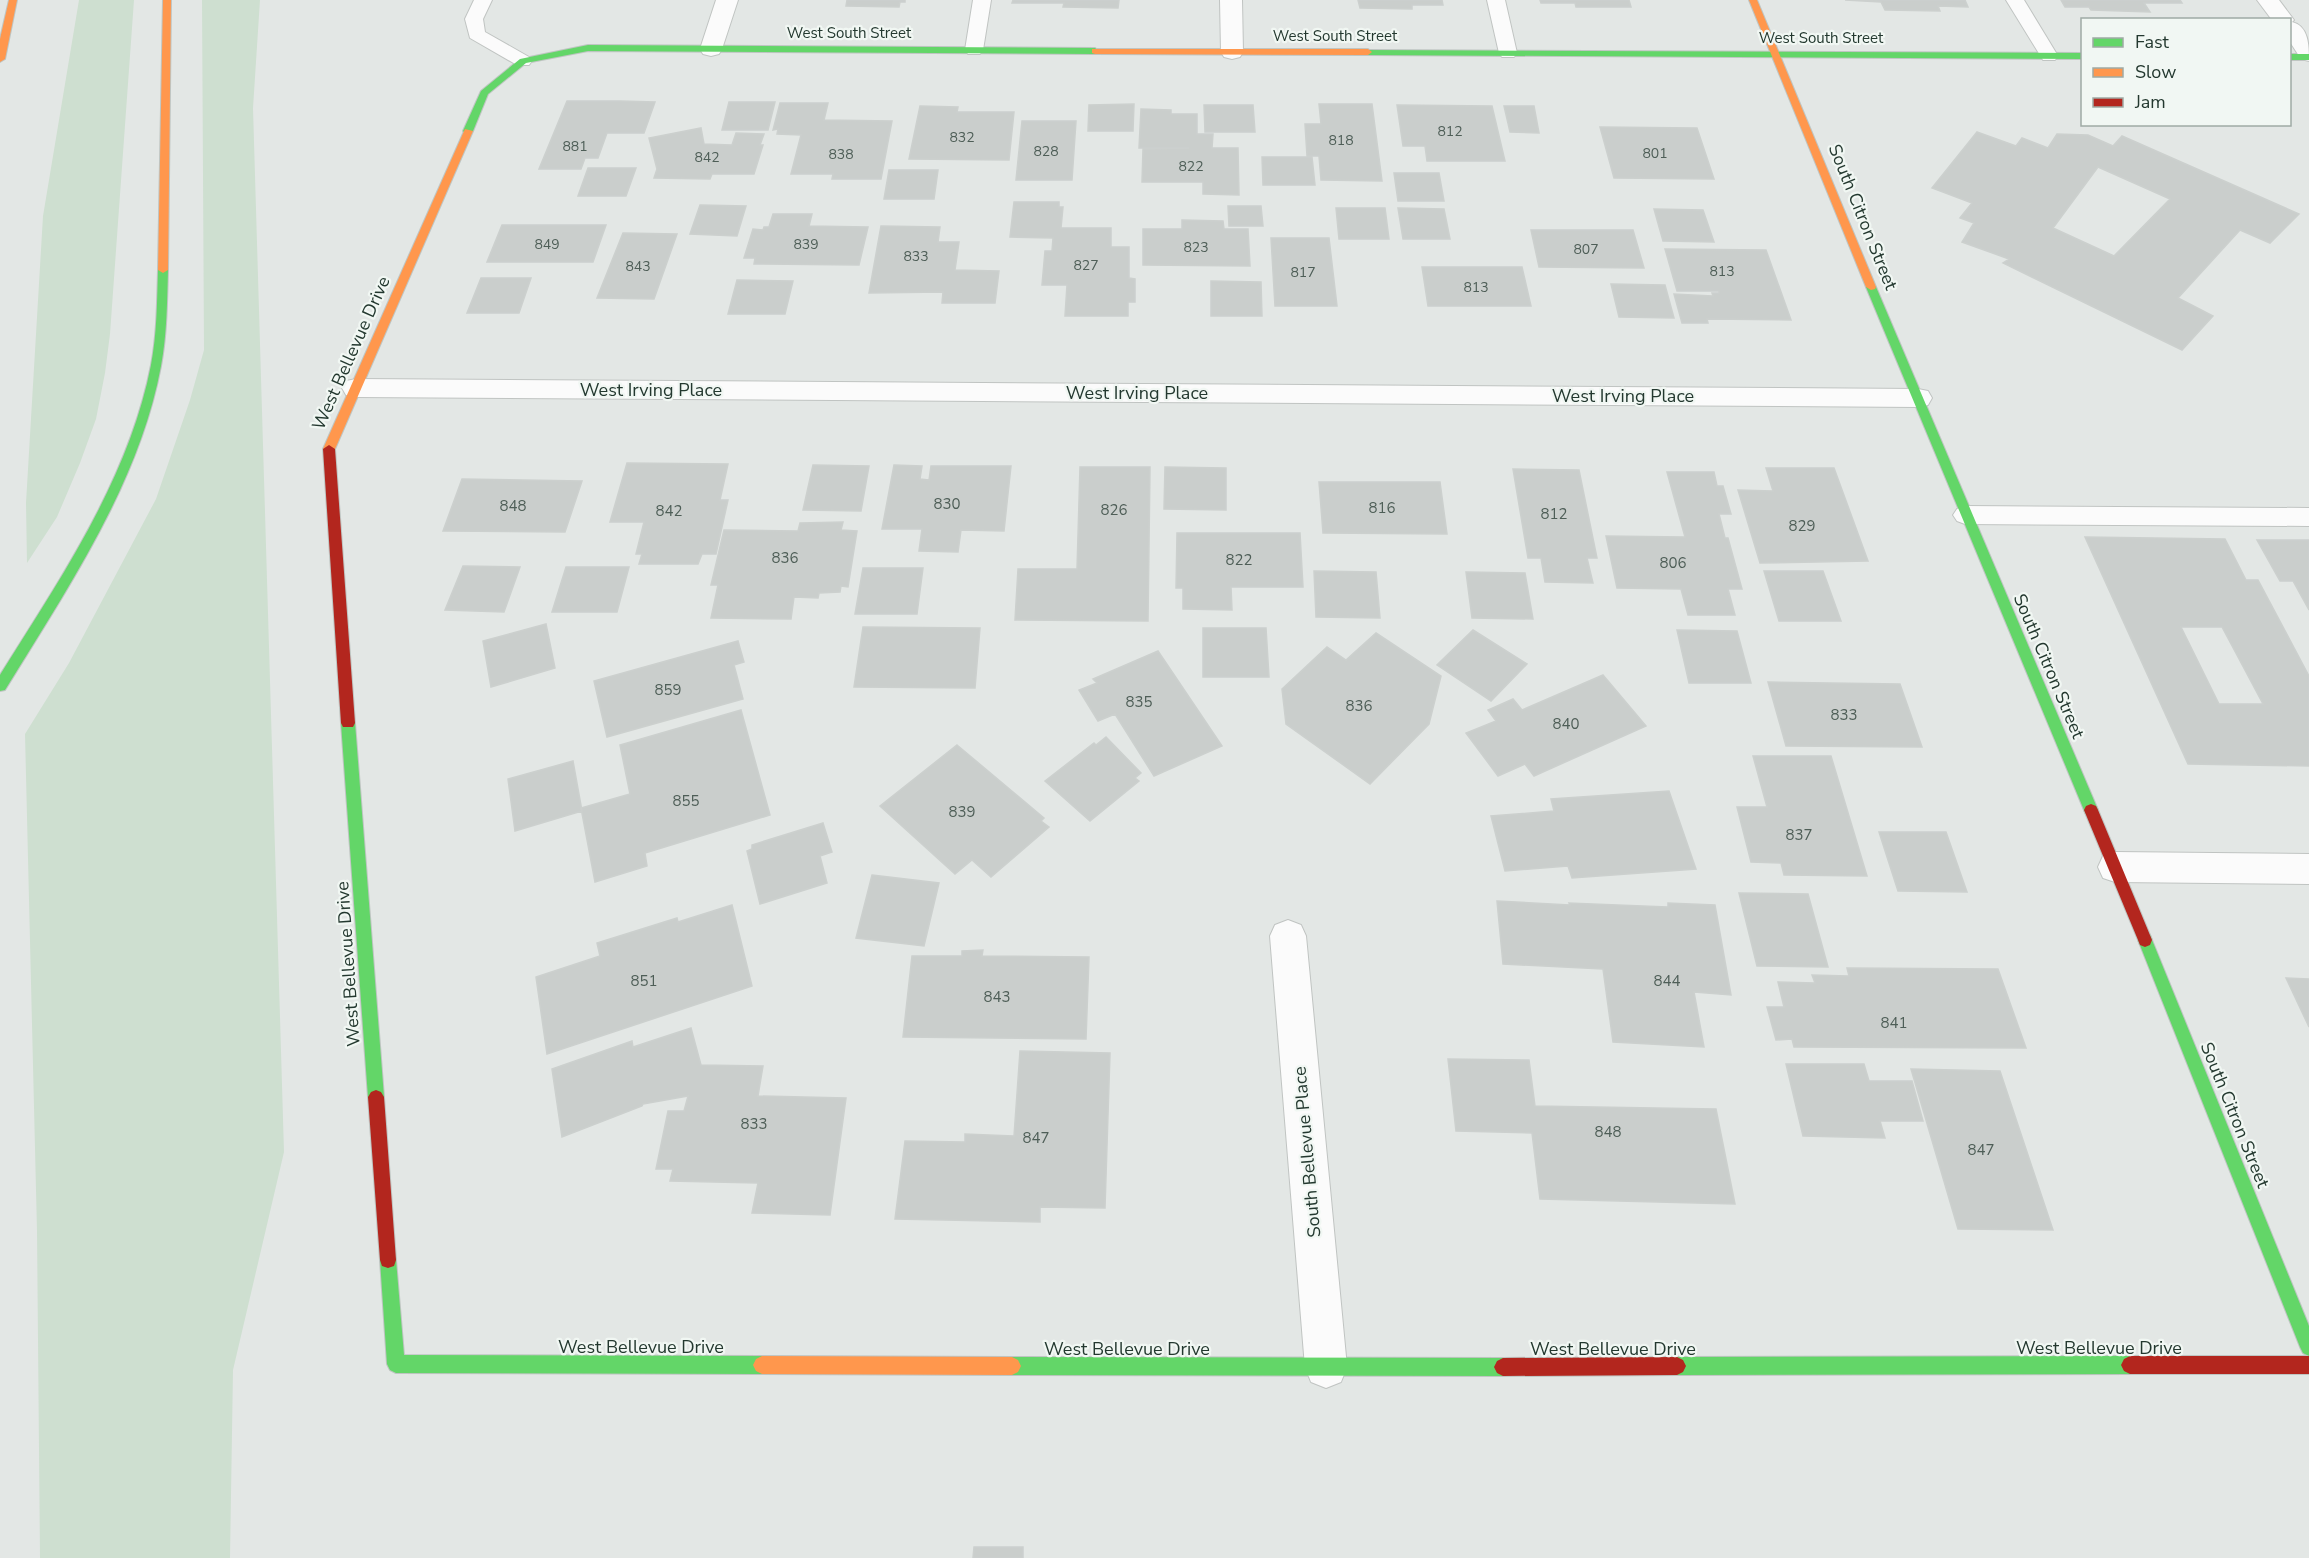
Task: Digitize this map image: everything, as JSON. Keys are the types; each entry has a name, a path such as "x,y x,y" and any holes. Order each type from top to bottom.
{"main road":[{"path":"0,59 13,0"},
{"path":"0,686 51,604 102,510 130,448 153,379 162,319 167,0"},
{"name":"South Citron Street","path":"1753,0 1965,515 2115,867 2309,1347"},
{"name":"West Bellevue Drive","path":"588,48 523,61 484,93 328,451 396,1364 1326,1367 2309,1365"},
{"name":"West South Street","path":"588,48 2081,56"},
{"path":"2291,57 2309,56"}],"street":[{"path":"711,49 727,0"},
{"path":"1231,0 1232,52"},
{"path":"2268,0 2282,18"},
{"path":"2291,31 2309,56"},
{"name":"West Irving Place","path":"356,388 1918,398"},
{"path":"2115,867 2309,869"},
{"name":"South Bellevue Place","path":"1288,936 1326,1367"}],"lane":[{"path":"483,0 474,19 476,34 523,61"},
{"path":"974,50 982,0"},
{"path":"1496,0 1508,53"},
{"path":"2015,0 2049,56"},
{"path":"1965,515 2309,517"}],"green space":[{"path":"79,0 134,0 110,334 96,419 57,517 27,563 26,503 43,216"},
{"path":"202,0 260,0 253,108 284,1152 233,1370 230,1558 40,1558 37,1231 25,734 69,663 156,499 190,400 204,350"}],"building":[{"path":"847,0 905,0 905,2 900,2 899,7 846,6"},
{"path":"1013,0 1119,0 1118,8 1063,7 1064,3 1012,3"},
{"path":"1358,0 1442,0 1443,5 1412,5 1412,9 1360,8"},
{"path":"1540,0 1629,0 1631,7 1576,7 1575,3 1541,3"},
{"path":"1845,0 1965,0 1968,7 1938,6 1940,11 1885,10 1881,2"},
{"path":"2061,0 2180,0 2182,3 2144,3 2150,12 2065,7"},
{"path":"567,101 655,102 644,133 607,133 598,158 585,158 581,169 539,169"},
{"path":"729,102 775,102 768,130 722,130"},
{"path":"780,103 828,103 824,120 892,121 881,179 832,179 833,174 791,174 801,135 777,134 778,129 773,130"},
{"path":"1134,104 1133,131 1088,131 1089,105"},
{"path":"1319,104 1372,104 1382,181 1321,180 1319,156 1307,156 1305,124 1321,124"},
{"path":"1204,105 1253,105 1255,132 1205,132"},
{"path":"1397,105 1492,106 1505,161 1427,161 1425,146 1403,146"},
{"path":"920,106 958,107 957,112 1014,112 1009,160 909,159"},
{"path":"1504,106 1534,106 1539,133 1510,132"},
{"path":"1141,109 1171,110 1171,114 1197,114 1197,134 1213,134 1212,148 1238,148 1239,195 1203,194 1203,182 1142,182 1143,149 1189,148 1139,148"},
{"path":"1022,121 1076,121 1072,180 1016,180"},
{"path":"1600,127 1697,128 1714,179 1614,178"},
{"path":"701,128 704,144 732,145 736,133 764,134 754,174 712,174 710,179 654,178 657,169 649,138"},
{"path":"1977,132 2016,146 2022,138 2048,148 2057,134 2088,135 2113,146 2122,136 2299,214 2270,243 2240,230 2178,298 2213,316 2182,350 2003,263 2009,259 1962,242 1974,223 1960,218 1972,203 1932,188","holes":["2098,167 2170,199 2114,256 2053,228"]},
{"path":"1262,157 1312,157 1315,185 1263,185"},
{"path":"588,168 636,168 626,196 578,196"},
{"path":"889,170 938,170 934,199 884,199"},
{"path":"1394,173 1439,173 1444,201 1398,201"},
{"path":"1014,202 1059,202 1059,207 1063,207 1061,228 1111,228 1111,247 1129,247 1129,278 1135,279 1135,302 1128,302 1128,316 1065,316 1067,285 1042,285 1045,251 1052,251 1053,238 1010,237"},
{"path":"700,205 746,206 737,236 690,234"},
{"path":"1228,206 1261,206 1263,226 1229,226"},
{"path":"1336,208 1385,208 1389,239 1339,239"},
{"path":"1398,208 1444,209 1450,239 1403,239"},
{"path":"1654,209 1703,210 1714,242 1663,241"},
{"path":"773,214 812,214 809,226 868,227 859,265 754,264 755,258 744,258 753,229 763,230 764,227 769,227"},
{"path":"1182,220 1223,221 1224,229 1248,229 1250,266 1143,265 1143,229 1182,229"},
{"path":"502,225 606,225 593,262 487,262"},
{"path":"881,226 940,227 938,242 959,242 955,270 999,271 995,303 942,303 943,292 869,293"},
{"path":"1531,230 1633,230 1644,268 1539,267"},
{"path":"623,233 677,234 654,299 597,298"},
{"path":"1271,238 1329,238 1337,306 1275,306"},
{"path":"1665,249 1766,250 1791,320 1707,319 1708,323 1682,323 1674,294 1713,296 1712,293 1719,293 1719,291 1677,291"},
{"path":"1422,267 1522,267 1531,306 1428,306"},
{"path":"481,278 531,278 519,313 467,313"},
{"path":"737,280 793,281 785,314 728,314"},
{"path":"1211,281 1261,282 1262,316 1211,316"},
{"path":"1611,284 1665,285 1674,318 1619,317"},
{"path":"627,463 728,464 720,500 728,500 716,554 702,554 698,564 639,564 642,554 636,554 644,522 610,522"},
{"path":"813,465 869,466 861,511 803,510"},
{"path":"894,465 922,466 920,479 929,480 931,466 1011,466 1004,531 961,530 958,552 919,551 922,529 882,529"},
{"path":"1080,467 1150,467 1148,621 1015,620 1018,569 1077,569"},
{"path":"1165,467 1226,468 1226,510 1164,509"},
{"path":"1766,468 1834,468 1868,561 1760,563 1738,490 1773,491"},
{"path":"1513,469 1579,470 1597,558 1587,558 1593,583 1545,582 1541,558 1528,558"},
{"path":"1667,472 1714,472 1717,486 1723,486 1731,514 1719,514 1742,589 1728,589 1735,615 1688,615 1681,589 1617,588 1606,536 1685,537"},
{"path":"462,479 582,481 565,532 443,531"},
{"path":"1319,482 1440,482 1447,534 1323,533"},
{"path":"843,522 841,530 857,531 848,587 841,586 840,592 819,593 818,598 794,597 791,619 711,618 718,585 711,585 724,530 798,531 800,523"},
{"path":"1177,533 1300,533 1303,587 1231,587 1232,610 1183,609 1183,588 1176,588"},
{"path":"2085,537 2225,539 2246,580 2258,580 2309,676 2309,766 2188,764","holes":["2181,627 2222,627 2263,704 2219,704"]},
{"path":"2257,540 2309,540 2309,610 2293,581 2280,581"},
{"path":"463,566 520,567 504,612 445,610"},
{"path":"566,567 629,567 617,612 552,612"},
{"path":"863,568 923,568 917,614 855,614"},
{"path":"1314,571 1376,572 1380,618 1316,617"},
{"path":"1764,571 1823,571 1841,621 1779,621"},
{"path":"1466,572 1525,573 1533,619 1472,618"},
{"path":"546,624 555,668 491,687 483,641"},
{"path":"863,627 980,628 975,688 854,687"},
{"path":"1203,628 1266,628 1269,677 1203,677"},
{"path":"1473,630 1527,664 1491,701 1437,665"},
{"path":"1677,630 1737,631 1751,683 1689,683"},
{"path":"1376,633 1441,676 1429,724 1370,784 1286,724 1282,689 1327,647 1346,660"},
{"path":"738,641 744,662 734,665 743,699 607,737 594,681"},
{"path":"1158,651 1222,746 1154,776 1115,714 1098,721 1079,690 1097,683 1093,679"},
{"path":"1603,675 1646,726 1534,776 1525,764 1498,776 1466,733 1496,721 1488,710 1513,699 1522,710"},
{"path":"1768,682 1900,684 1922,747 1786,746"},
{"path":"741,710 770,815 645,853 647,866 595,882 581,808 630,794 620,745"},
{"path":"1106,737 1141,773 1135,778 1139,781 1090,821 1045,781 1094,743 1096,745"},
{"path":"957,745 1044,818 1041,821 1049,827 991,877 972,860 955,874 880,806"},
{"path":"1753,756 1831,756 1867,876 1784,875 1781,863 1751,862 1737,807 1767,807"},
{"path":"573,761 582,811 515,831 508,779"},
{"path":"1669,791 1696,869 1572,878 1568,866 1505,871 1491,816 1554,811 1551,799"},
{"path":"823,823 832,852 820,856 827,883 760,904 747,851 752,849 752,845"},
{"path":"1879,832 1946,832 1967,892 1898,891"},
{"path":"872,875 939,883 924,946 856,938"},
{"path":"1739,893 1808,894 1828,967 1757,966"},
{"path":"1497,901 1668,907 1668,903 1715,905 1731,995 1694,992 1704,1047 1613,1042 1603,969 1503,964"},
{"path":"732,905 752,986 547,1054 536,977 600,956 597,943 677,918 678,922"},
{"path":"983,950 982,956 1089,957 1086,1039 903,1037 912,956 962,956 962,951"},
{"path":"1847,968 1998,969 2026,1048 1794,1047 1792,1039 1776,1040 1767,1007 1784,1007 1778,982 1815,983 1812,975 1849,976"},
{"path":"2286,978 2309,979 2309,1027"},
{"path":"691,1028 701,1065 763,1066 758,1096 846,1098 830,1215 752,1213 758,1183 670,1181 673,1169 656,1169 668,1111 684,1111 688,1096 643,1104 562,1137 552,1069 632,1041 633,1047"},
{"path":"1020,1051 1110,1053 1105,1208 1040,1207 1040,1222 895,1219 905,1141 965,1142 965,1134 1014,1136"},
{"path":"1448,1059 1529,1060 1535,1106 1716,1109 1735,1204 1540,1199 1532,1133 1456,1131"},
{"path":"1786,1064 1864,1064 1869,1081 1912,1081 1923,1121 1880,1121 1885,1138 1803,1136"},
{"path":"1911,1069 2000,1071 2053,1230 1958,1229"},
{"path":"974,1547 1023,1547 1023,1558 973,1558"}],"traffic: fast":[{"path":"468,131 484,93 523,61 588,48 1095,51"},
{"path":"1368,52 2081,56"},
{"path":"2291,57 2309,57"},
{"path":"0,686 89,538 126,460 141,420 156,365 161,324 163,270"},
{"path":"1871,287 2091,810"},
{"path":"348,723 376,1097"},
{"path":"2145,940 2309,1347"},
{"path":"388,1260 396,1364 762,1365"},
{"path":"1677,1366 2130,1365"},
{"path":"1012,1366 1503,1367"}],"traffic: slow":[{"path":"0,59 13,0"},
{"path":"163,270 167,0"},
{"path":"1753,0 1871,287"},
{"path":"1095,51 1368,52"},
{"path":"329,449 468,131"},
{"path":"762,1365 1012,1366"}],"traffic: jam":[{"path":"329,449 348,723"},
{"path":"2091,810 2145,940"},
{"path":"376,1097 388,1260"},
{"path":"2130,1365 2309,1365"},
{"path":"1503,1367 1677,1366"}]}
